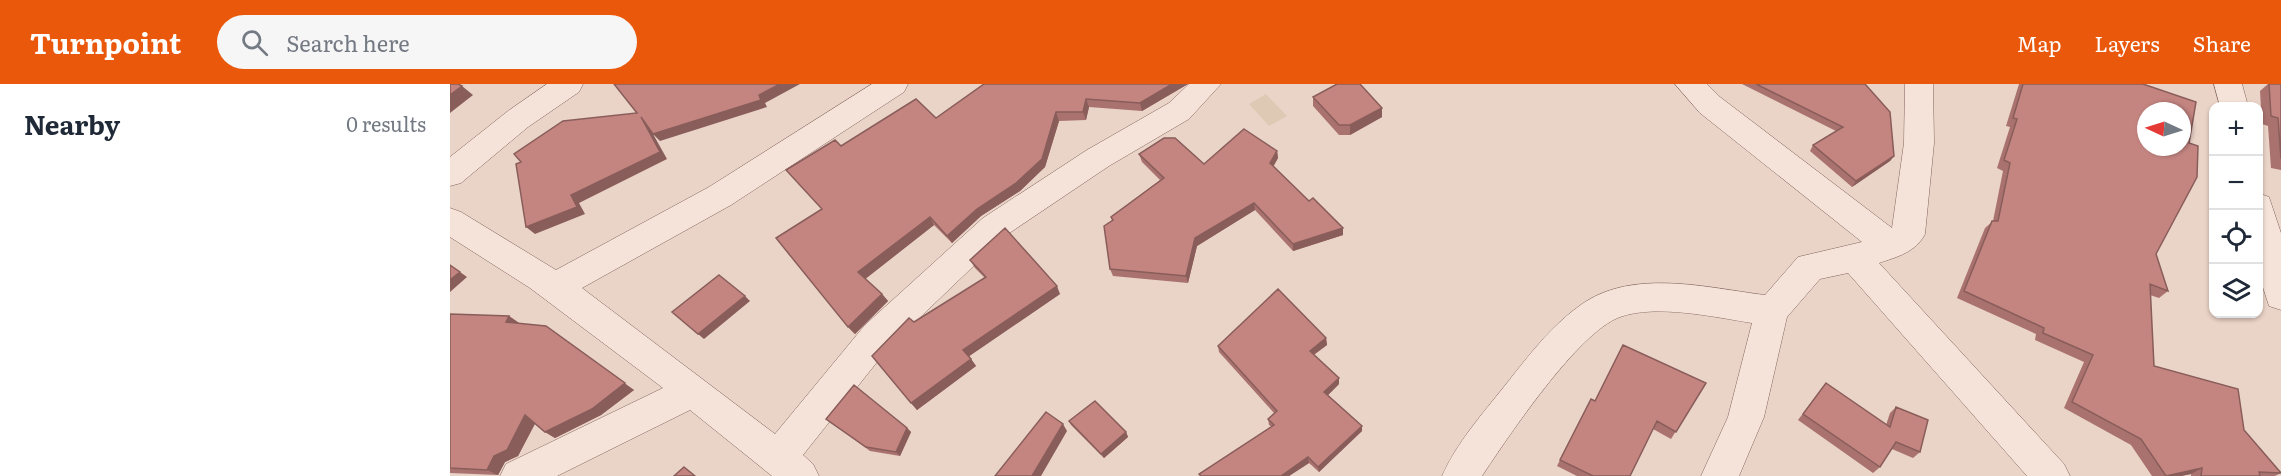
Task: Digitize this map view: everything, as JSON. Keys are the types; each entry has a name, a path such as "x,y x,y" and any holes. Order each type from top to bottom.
{"street":[{"path":"518,119 543,84"},
{"path":"450,174 518,119 569,84"},
{"path":"555,286 720,196 894,84"},
{"path":"450,221 555,286 789,467 876,336 994,227 1098,158 1179,111 1207,84"},
{"path":"1689,84 1710,105 1891,246"},
{"path":"1720,476 1746,417 1772,311 1810,267 1856,260 1891,246 1909,234 1918,143 1919,84"},
{"path":"2228,84 2233,102"},
{"path":"2260,210 2281,296"},
{"path":"1856,260 2051,476"},
{"path":"1461,476 1491,431 1580,323 1612,304 1664,298 1772,311"},
{"path":"519,476 693,391"}],"shaded area":[{"path":"1266,94 1287,116 1269,126 1249,104"}],"building":[{"path":"450,84 458,84 462,86 450,95"},
{"path":"614,84 780,84 759,95 761,100 653,134 641,117 660,152 571,195 577,207 526,227 516,164 521,162 514,154 563,121 637,113"},
{"path":"984,84 1172,84 1140,103 1086,99 1083,112 1056,112 1042,159 1016,183 977,209 947,236 930,217 858,272 882,294 848,327 776,238 822,209 786,170 835,140 841,146 916,99 936,118"},
{"path":"1337,84 1360,84 1382,108 1350,125 1339,125 1313,97"},
{"path":"1756,84 1865,84 1890,112 1894,156 1856,181 1813,145 1843,127"},
{"path":"2023,84 2143,84 2196,102 2191,131 2191,102 2137,102 2137,156 2191,156 2191,144 2198,146 2197,177 2156,254 2168,291 2150,284 2154,366 2238,389 2244,430 2281,473 2259,472 2260,476 2201,476 2202,468 2166,476 2141,439 2072,402 2093,355 2043,333 2044,328 1964,291 1992,221 1998,221 2010,163 2004,160 2017,119 2013,118"},
{"path":"2269,84 2281,84 2281,159 2278,118 2271,116"},
{"path":"1244,129 1277,151 1270,163 1309,201 1313,198 1343,228 1293,244 1254,203 1195,238 1186,276 1110,269 1104,226 1113,220 1111,217 1164,178 1139,154 1164,138 1175,138 1204,164"},
{"path":"1005,228 1057,286 963,350 971,359 911,403 872,356 909,318 914,322 986,277 970,260"},
{"path":"450,265 460,272 450,280"},
{"path":"719,275 745,296 698,334 672,312"},
{"path":"1278,289 1326,338 1310,351 1339,378 1324,392 1362,426 1318,467 1308,457 1281,476 1201,476 1199,474 1274,425 1268,419 1277,411 1218,346"},
{"path":"450,314 509,316 506,322 546,326 625,383 592,409 545,432 525,415 507,450 494,456 487,470 450,468"},
{"path":"1623,345 1706,383 1676,432 1657,421 1630,476 1593,476 1560,460 1591,399 1595,401"},
{"path":"1826,383 1890,427 1896,407 1928,420 1920,452 1896,442 1880,467 1803,414"},
{"path":"854,385 907,428 896,452 866,447 826,419"},
{"path":"1095,401 1126,432 1101,454 1069,421"},
{"path":"1046,412 1063,424 1032,476 995,476"},
{"path":"684,467 695,476 674,476"}]}
